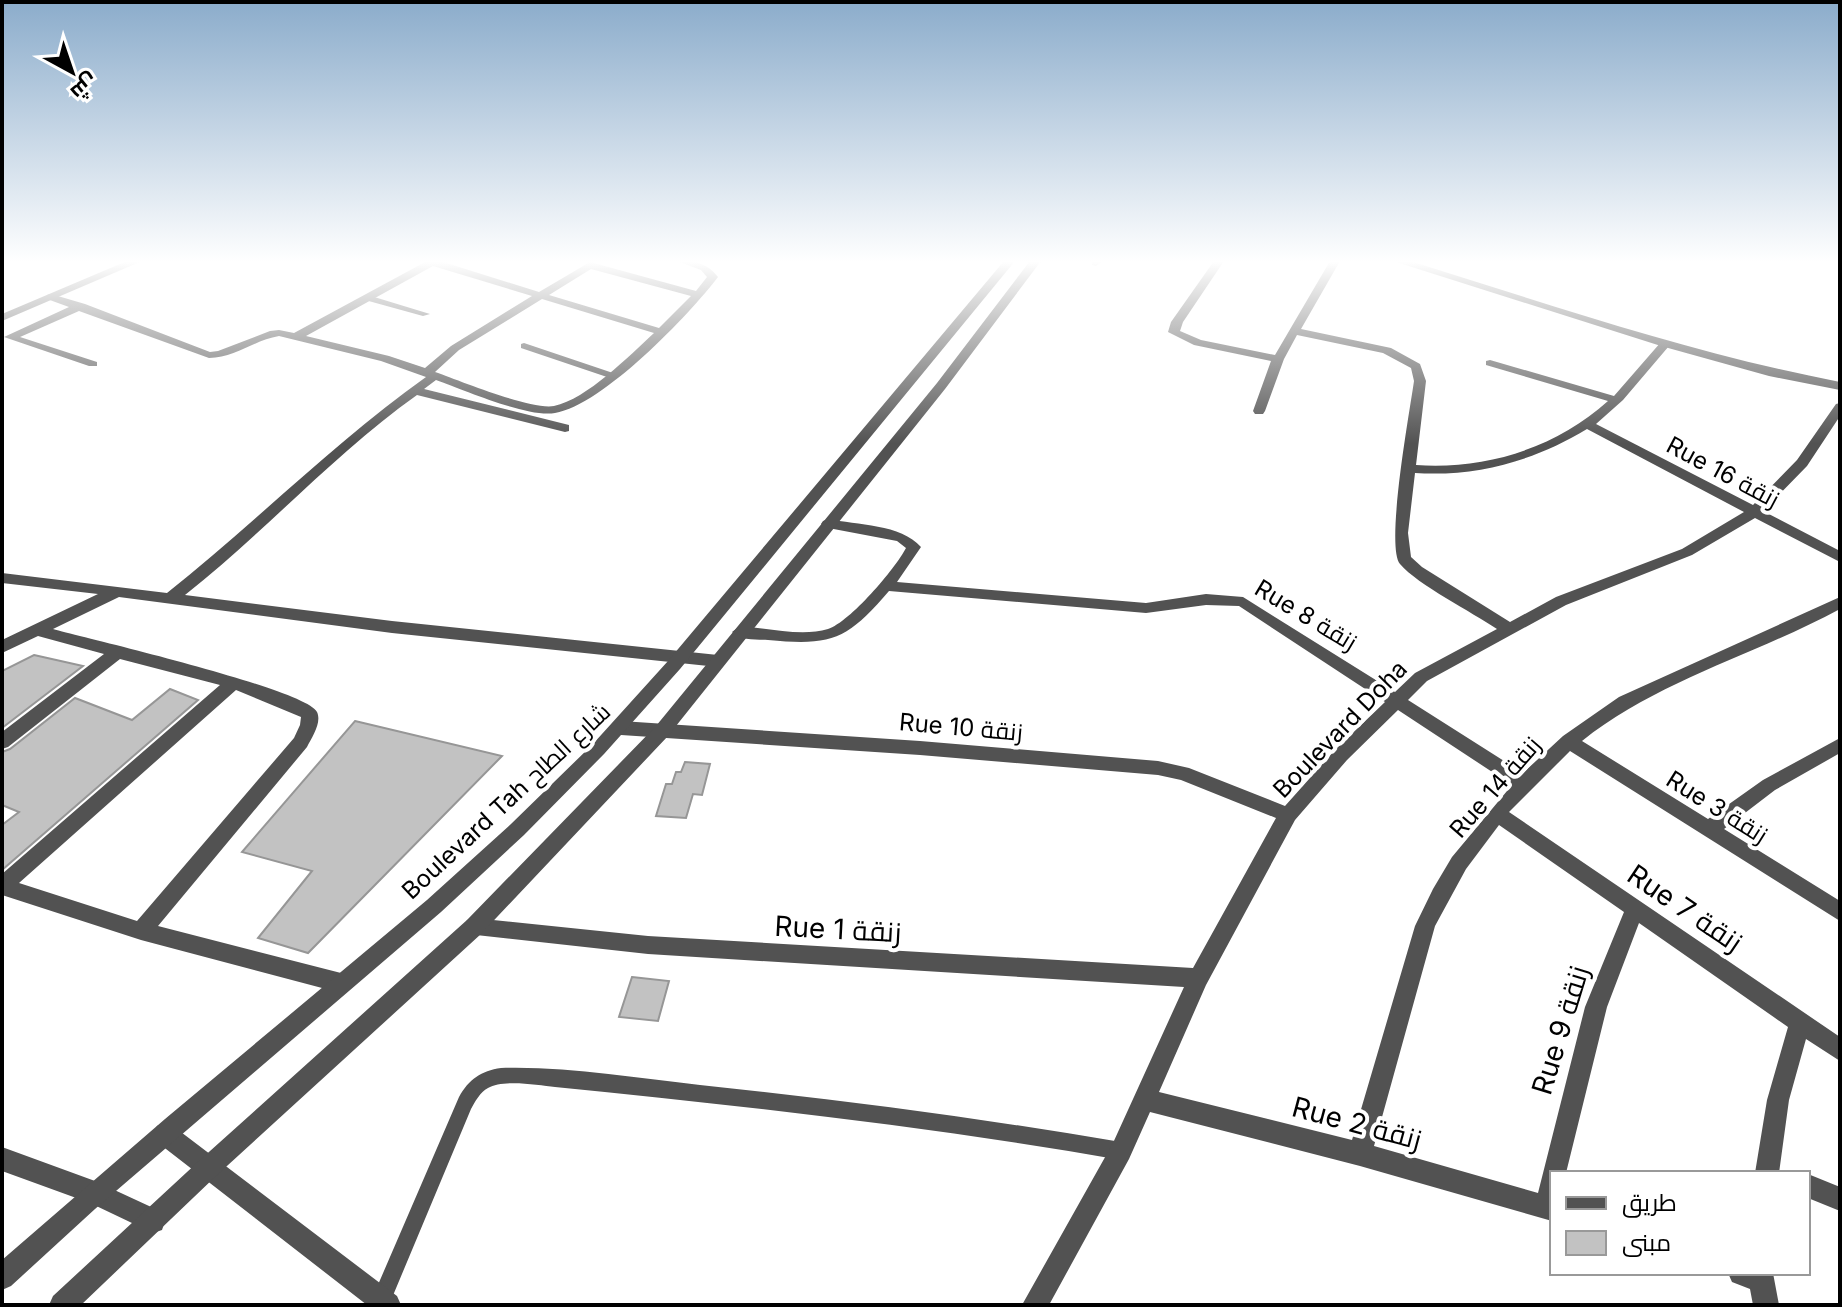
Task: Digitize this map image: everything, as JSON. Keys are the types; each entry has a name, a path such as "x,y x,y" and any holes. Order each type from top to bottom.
{"street":[{"path":"44,322 10,337 93,364"},
{"path":"123,322 213,356 267,334 297,336 385,358 431,375 552,410 576,403 671,322"},
{"path":"297,336 323,322"},
{"path":"173,596 215,565 325,463 431,375 455,348 499,322"},
{"path":"629,322 661,332"},
{"name":"Boulevard Tah شارع الطاح","path":"2,1277 95,1193 527,821 621,728 959,322"},
{"path":"62,1305 474,927 662,731 990,322"},
{"path":"1177,322 1174,332 1198,343 1278,359"},
{"path":"1259,411 1278,359 1298,322"},
{"path":"1588,322 1769,372 1840,386"},
{"path":"1293,331 1387,350 1412,362 1420,381 1401,533 1404,559 1417,571 1508,628"},
{"path":"1410,469 1458,472 1493,466 1587,424 1616,400 1665,344"},
{"path":"1490,363 1616,400"},
{"path":"413,390 565,428"},
{"name":"Boulevard Doha","path":"1035,1305 1121,1151 1199,978 1288,815 1395,700 1421,677 1561,601 1687,552 1753,513 1802,463 1840,407"},
{"name":"Rue 16 زنقة","path":"1587,424 1840,557"},
{"path":"740,632 834,633 851,621 886,586 912,553 913,543 901,537 828,524"},
{"path":"2,578 173,596 241,609 718,661"},
{"name":"Rue 8 زنقة","path":"886,586 1146,608 1179,606 1211,597 1232,599 1251,605 1525,784"},
{"path":"2,647 119,591"},
{"name":"Rue 14 زنقة","path":"1360,1154 1425,926 1455,871 1498,814 1569,741 1638,695 1785,632 1840,602"},
{"path":"38,631 234,683 305,710 311,719 287,759 141,931"},
{"path":"2,742 118,652"},
{"path":"234,683 2,886 141,931 341,983"},
{"name":"Rue 10 زنقة","path":"621,728 1158,768 1183,773 1288,815"},
{"name":"Rue 3 زنقة","path":"1569,741 1840,912"},
{"path":"1708,830 1769,785 1840,745"},
{"name":"Rue 7 زنقة","path":"1498,814 1840,1050"},
{"name":"Rue 9 زنقة","path":"1555,1171 1596,1007 1635,908"},
{"name":"Rue 1 زنقة","path":"474,927 648,945 1199,978"},
{"path":"1770,1171 1778,1100 1800,1021"},
{"name":"Rue 2 زنقة","path":"1146,1100 1360,1154 1549,1208"},
{"path":"165,1134 384,1303"},
{"path":"2,1159 95,1193 153,1221"},
{"path":"1810,1187 1840,1199"},
{"path":"1754,1275 1766,1305"}],"lane":[{"path":"524,346 610,375"},
{"path":"384,1303 465,1103 475,1088 491,1078 590,1083 751,1098 1032,1135 1121,1151"}],"building":[{"path":"34,655 83,666 2,728 2,671"},
{"path":"170,689 198,700 2,870 2,825 19,812 2,805 2,752 75,698 132,720"},
{"path":"355,721 502,756 308,953 258,938 312,871 242,852"},
{"path":"685,762 710,764 702,795 693,794 686,818 656,816 666,784 672,784 676,772 681,772"},
{"path":"632,977 669,981 658,1021 619,1017"}]}
